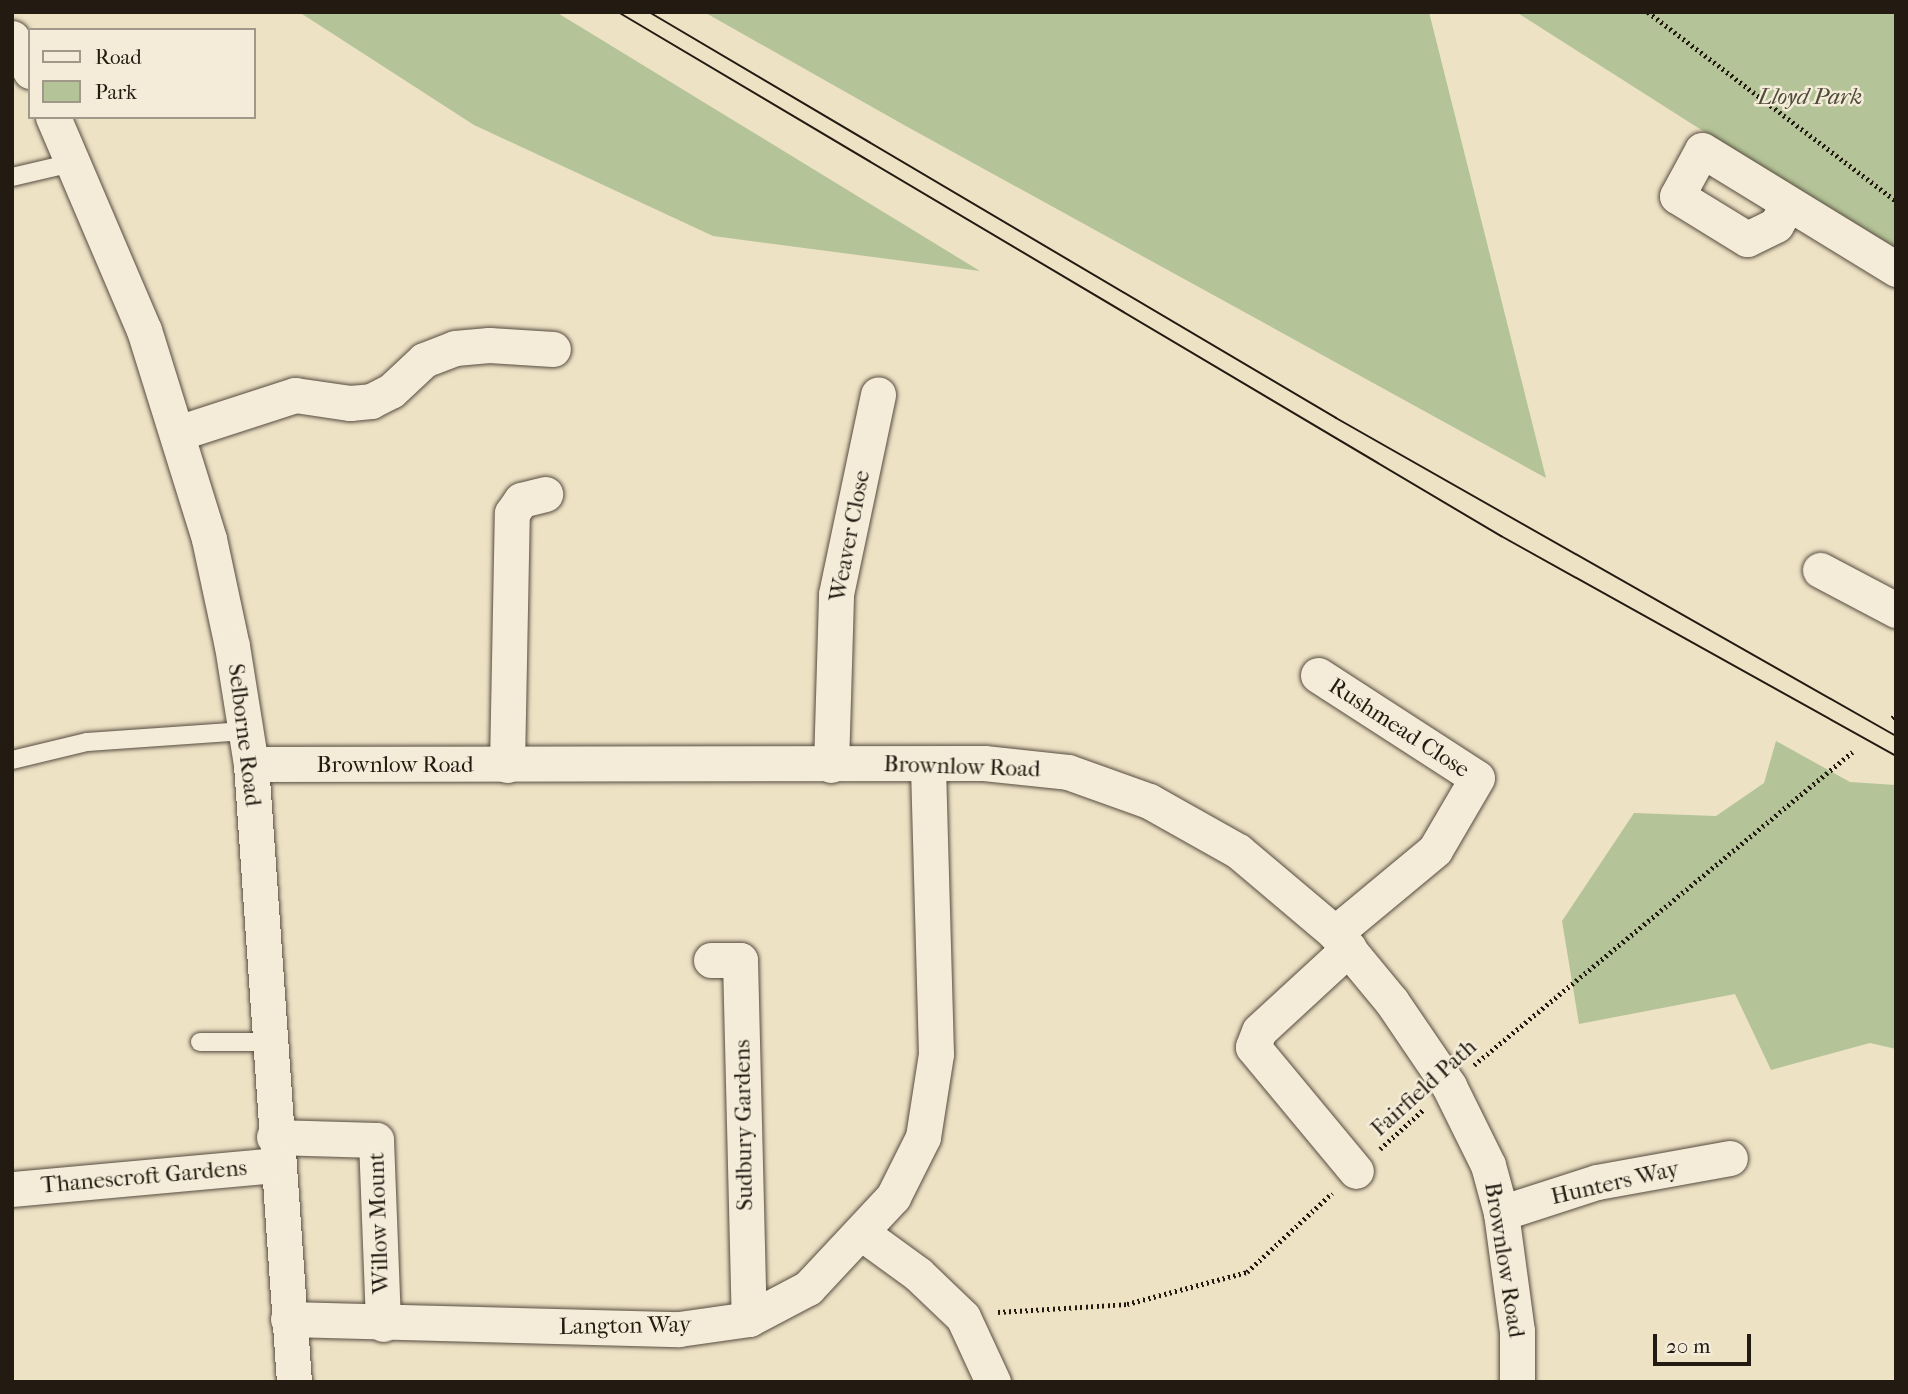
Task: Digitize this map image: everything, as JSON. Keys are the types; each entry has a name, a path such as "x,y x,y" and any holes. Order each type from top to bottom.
{"street":[{"path":"12,38 28,67"},
{"name":"Selborne Road","path":"54,119 76,162 144,330 209,540 248,748 275,1151 294,1382"},
{"path":"1788,204 1776,225 1747,239 1677,196 1702,150 1896,269"},
{"path":"178,433 295,396 350,403 371,401 391,391 424,360 454,348 489,345 553,349"},
{"name":"Weaver Close","path":"831,765 836,594 878,394"},
{"path":"507,765 512,513 521,500 545,494"},
{"path":"1820,570 1896,610"},
{"name":"Rushmead Close","path":"1318,675 1477,778 1435,850 1342,941"},
{"name":"Brownlow Road","path":"248,748 507,765 1031,766 1068,772 1149,802 1238,851 1342,941 1449,1086 1488,1166 1500,1213 1516,1320 1517,1382"},
{"name":"Langton Way","path":"288,1319 383,1324 679,1329 749,1319 808,1289 863,1234 893,1197 923,1137 936,1054 928,765"},
{"path":"1342,941 1259,1031 1253,1047 1356,1171"},
{"name":"Sudbury Gardens","path":"711,960 740,960 749,1319"},
{"name":"Willow Mount","path":"275,1151 376,1140 383,1324"},
{"name":"Thanescroft Gardens","path":"12,1189 275,1151"},
{"name":"Hunters Way","path":"1500,1213 1597,1182 1730,1158"},
{"path":"863,1234 918,1274 963,1317 993,1382"}],"lane":[{"path":"12,177 76,162"},
{"path":"12,760 87,742 248,748"},
{"path":"200,1042 268,1042"}],"path":[{"path":"1648,12 1896,201"},
{"name":"Fairfield Path","path":"963,1317 1028,1307 1127,1304 1247,1272 1449,1086 1852,752"}],"green space":[{"path":"299,12 556,12 980,271 713,236 474,125"},
{"path":"704,12 1429,12 1546,478 904,125"},
{"name":"Lloyd Park","path":"1516,12 1896,12 1896,248 1692,124"},
{"path":"1776,741 1850,782 1896,785 1896,1049 1870,1043 1771,1070 1735,994 1579,1024 1562,921 1634,813 1716,816 1764,783"}],"tram line":[{"path":"618,12 1501,536 1896,756"},
{"path":"649,12 1336,418 1896,736"}]}
